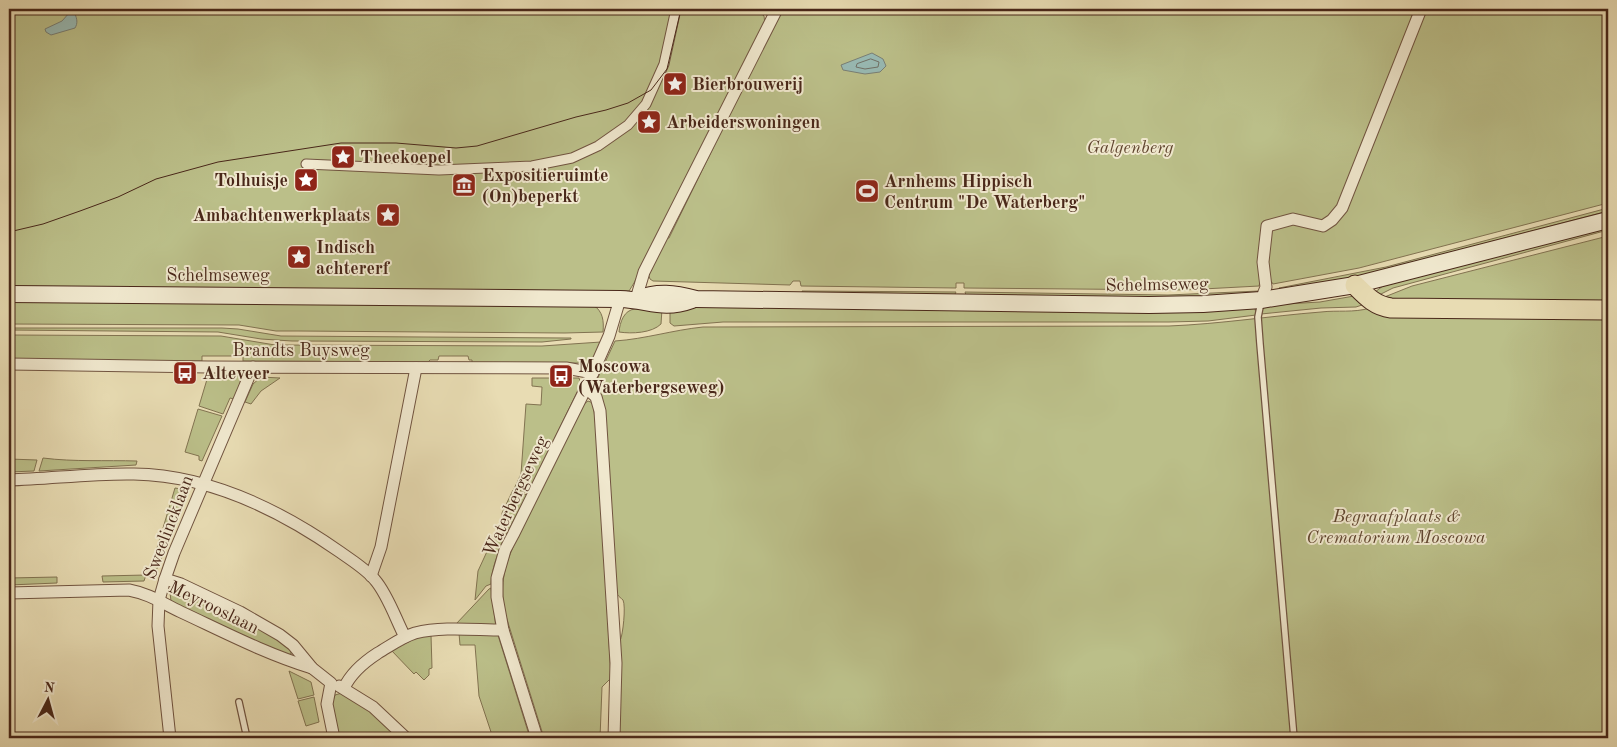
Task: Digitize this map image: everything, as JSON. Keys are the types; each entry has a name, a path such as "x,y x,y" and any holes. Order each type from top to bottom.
{"main road":[{"name":"Schelmseweg","path":"9,294 628,299 650,304 678,305 696,299 1149,305 1203,304 1261,300 1355,285 1608,220"},
{"path":"1355,285 1373,302 1381,307 1391,308 1608,310"}],"street":[{"path":"306,164 439,170 532,166 572,158 598,146 628,125 646,104 664,64 676,9"},
{"name":"Waterbergseweg","path":"537,738 503,630 496,585 500,564 512,535 586,388 609,336 644,272 777,9"},
{"path":"1261,300 1266,287 1263,262 1267,226 1293,219 1323,226 1332,220 1342,208 1421,9"},
{"name":"Brandts Buysweg","path":"9,364 566,368 593,373"},
{"name":"Sweelincklaan","path":"170,738 158,626 159,600 165,578 253,367"},
{"path":"371,576 381,548 416,368"},
{"path":"586,388 596,397 600,411 616,663 614,738"},
{"path":"9,480 134,474 162,476 203,484 250,502 315,534 371,576 381,588 405,637"},
{"name":"Meyrooslaan","path":"165,578 181,584 266,627 293,645 312,668 331,683 344,688 374,707 406,738"},
{"name":"Meyrooslaan","path":"9,593 129,590 143,592 180,612 283,659 312,668"},
{"path":"344,688 351,676 370,658 415,633 450,629 503,630"},
{"path":"331,683 327,704 334,738"}],"lane":[{"path":"1261,300 1258,317 1260,344 1294,738"},
{"path":"239,702 247,738"}],"green space":[{"path":"9,9 756,9 764,16 765,24 629,291 9,288"},
{"name":"Galgenberg","path":"781,9 1608,9 1608,203 1359,268 1273,284 1271,281 1260,282 1259,286 1184,290 964,288 964,283 956,283 956,288 801,286 800,281 793,281 790,285 653,281 648,273 666,238 669,238"},
{"path":"1608,208 1608,211 1360,276 1284,290 1279,288 1386,267"},
{"path":"1608,227 1608,230 1393,288 1377,296 1375,292 1383,286"},
{"path":"1608,236 1608,305 1382,298 1412,286"},
{"path":"802,291 956,292 954,296 803,294"},
{"path":"1259,291 1222,295 1149,298 966,295 965,292 1168,295"},
{"path":"1354,296 1365,304 1356,307 1321,308 1261,314 1263,307 1320,302"},
{"path":"9,299 593,305 601,313 603,332 276,331 239,325 9,324"},
{"path":"715,306 1255,308 1256,315 1208,321 1169,322 723,322 674,326 670,323 670,309"},
{"name":"Begraafplaats & Crematorium Moscowa","path":"1370,308 1608,315 1608,738 619,738 620,641 624,608 623,600 617,594 604,408 602,397 595,384 615,341 703,327 1169,326"},
{"path":"635,309 662,309 661,324 642,332 619,332 625,314"},
{"path":"9,328 222,328 281,336 571,339 542,342 292,341 261,339 218,332 9,330"},
{"path":"9,335 221,336 275,345 542,346 601,342 593,358 583,363 472,363 468,356 439,356 438,360 430,360 428,362 243,361 243,356 202,356 202,361 9,360"},
{"path":"208,376 239,376 240,385 238,391 234,399 230,398 223,414 199,406"},
{"path":"261,377 280,378 261,391 251,404 245,402 253,384"},
{"path":"532,378 579,378 581,384 528,493 514,489 521,474 526,404 541,405 542,387 532,386"},
{"path":"588,401 593,403 598,443 611,678 602,687 600,738 544,738 505,613 503,602 504,573 518,536 584,404"},
{"path":"198,409 222,416 202,461 199,460 199,456 185,452"},
{"path":"43,458 137,461 136,465 39,471"},
{"path":"9,459 37,460 34,471 9,472"},
{"path":"175,488 181,489 187,496 173,531 163,528"},
{"path":"513,490 527,495 499,550 492,573 491,584 486,586 475,600 478,571"},
{"path":"162,531 172,534 155,573 150,572"},
{"path":"146,575 144,581 103,582 102,576"},
{"path":"57,577 57,583 9,585 9,578"},
{"path":"491,588 496,628 456,624 489,589"},
{"path":"180,589 237,616 265,632 291,650 291,654 286,655 174,604 171,601 170,593"},
{"path":"497,632 530,738 493,738 479,696 475,645 460,645 459,633"},
{"path":"431,635 432,668 429,669 429,675 424,680 416,672 414,674 391,650 415,637"},
{"path":"289,671 311,682 314,695 298,699"},
{"path":"342,693 375,714 399,738 338,738 332,703 335,695"},
{"path":"314,697 319,722 306,726 298,701"}],"water":[{"path":"70,12 75,14 77,23 75,28 51,35 46,32 45,29 62,21"},
{"path":"872,53 883,59 886,66 880,72 865,74 843,70 841,65"}],"tram line":[{"path":"9,232 43,224 80,211 118,197 156,179 218,162 341,143 396,143 456,148 477,146 628,103 651,90 667,69 681,9"}],"place":[{"name":"Bierbrouwerij","path":"675,84"},
{"name":"Arbeiderswoningen","path":"649,122"},
{"name":"Theekoepel","path":"343,157"},
{"name":"Tolhuisje","path":"306,180"},
{"name":"Expositieruimte (On)beperkt","path":"464,185"},
{"name":"Arnhems Hippisch Centrum \"De Waterberg\"","path":"867,191"},
{"name":"Ambachtenwerkplaats","path":"388,215"},
{"name":"Indisch achtererf","path":"299,257"},
{"name":"Alteveer","path":"185,373"},
{"name":"Moscowa (Waterbergseweg)","path":"561,376"}]}
